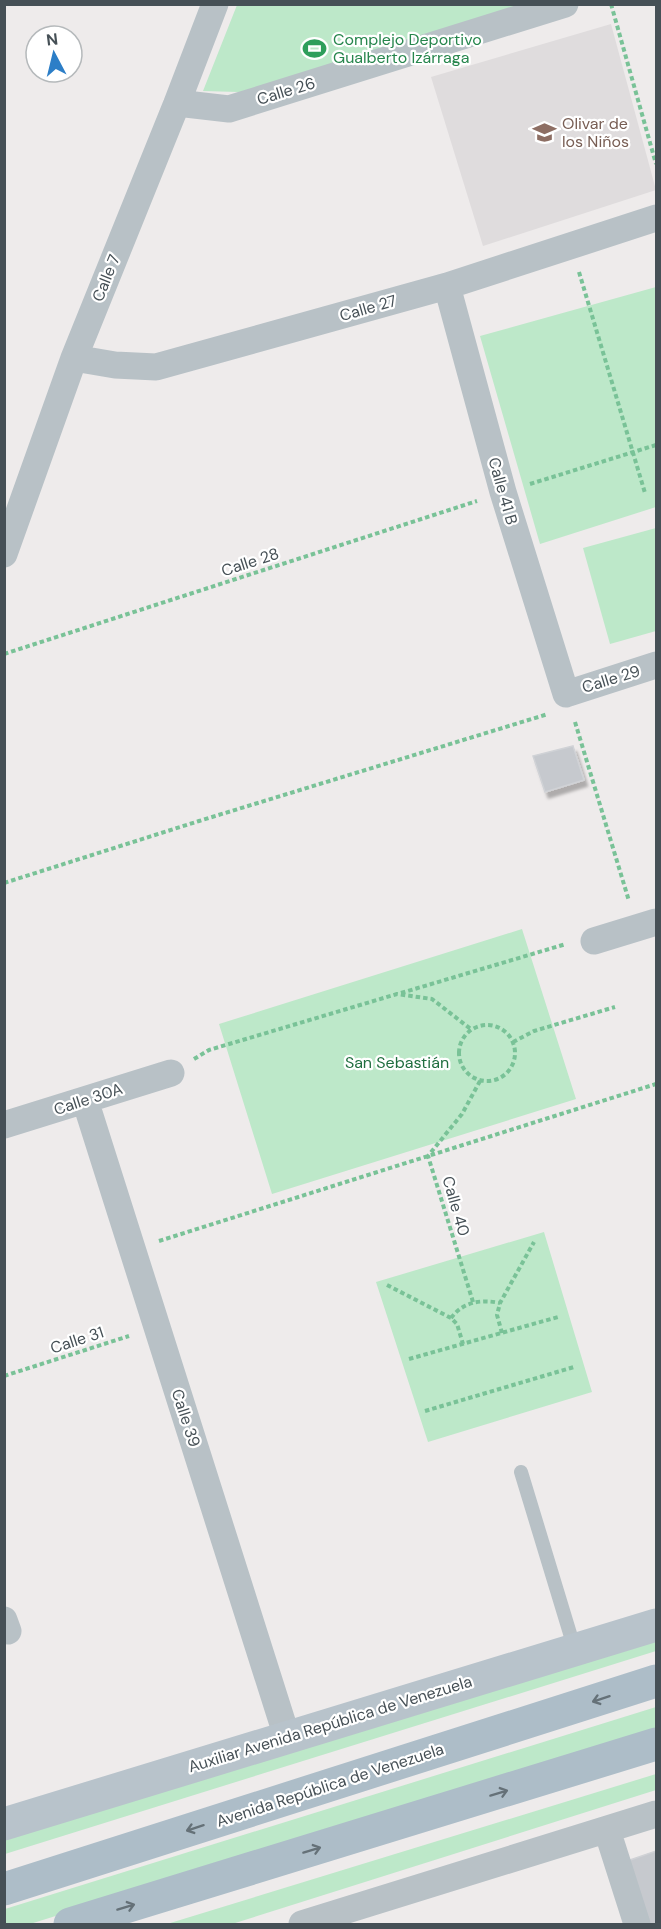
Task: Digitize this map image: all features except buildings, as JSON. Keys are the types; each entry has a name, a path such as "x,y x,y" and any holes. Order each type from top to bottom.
{"main road":[{"name":"Avenida República de Venezuela","path":"4,1889 657,1681"},
{"path":"70,1924 657,1744"}],"street":[{"name":"Calle 7","path":"4,554 74,358 215,4"},
{"name":"Calle 26","path":"177,104 229,109 565,4"},
{"name":"Calle 27","path":"74,358 115,365 156,367 447,285 657,218"},
{"name":"Calle 41 B","path":"447,285 503,492 568,700"},
{"name":"Calle 29","path":"568,700 657,665"},
{"path":"594,941 647,925"},
{"name":"Calle 30A","path":"4,1125 171,1073"},
{"name":"Calle 39","path":"85,1100 287,1737"},
{"name":"Auxiliar Avenida República de Venezuela","path":"4,1824 657,1625"},
{"path":"302,1924 657,1814"},
{"path":"607,1830 637,1924"}],"lane":[{"path":"521,1472 575,1650"}],"path":[{"path":"611,4 657,164"},
{"path":"572,247 645,493"},
{"name":"Calle 28","path":"4,654 503,492 657,445"},
{"path":"4,883 568,700 647,925"},
{"path":"171,1073 209,1050 572,942 594,941"},
{"path":"397,994 432,999 472,1030"},
{"path":"513,1042 534,1031 615,1007"},
{"path":"487,1025 503,1029 513,1042 516,1058 509,1072 496,1080 480,1081 466,1073 459,1058 461,1042 472,1030 487,1025"},
{"path":"428,1156 462,1114 480,1081"},
{"path":"132,1250 657,1084"},
{"name":"Calle 40","path":"428,1156 473,1302"},
{"path":"502,1333 497,1315 500,1303 534,1242"},
{"path":"387,1285 451,1318 457,1324 463,1344"},
{"path":"451,1318 458,1308 473,1302 487,1300 500,1303"},
{"path":"409,1359 558,1317"},
{"name":"Calle 31","path":"4,1376 158,1327"},
{"path":"425,1412 574,1367"}],"shaded area":[{"name":"Olivar de los Niños","path":"611,24 656,190 483,246 431,77"}],"green space":[{"name":"Complejo Deportivo Gualberto Izárraga","path":"237,5 543,5 270,93 203,91"},
{"path":"656,287 656,507 540,544 480,336"},
{"path":"656,528 656,631 610,644 583,548"},
{"name":"San Sebastián","path":"522,929 576,1099 272,1194 219,1024"},
{"path":"544,1232 592,1392 428,1442 376,1282"},
{"path":"656,1637 656,1651 5,1854 5,1840"},
{"path":"656,1707 656,1728 30,1924 5,1924 5,1909"},
{"path":"656,1774 656,1790 232,1924 167,1924"}],"place":[{"name":"Complejo Deportivo Gualberto Izárraga","path":"315,48"},
{"name":"Olivar de los Niños","path":"544,132"}]}
